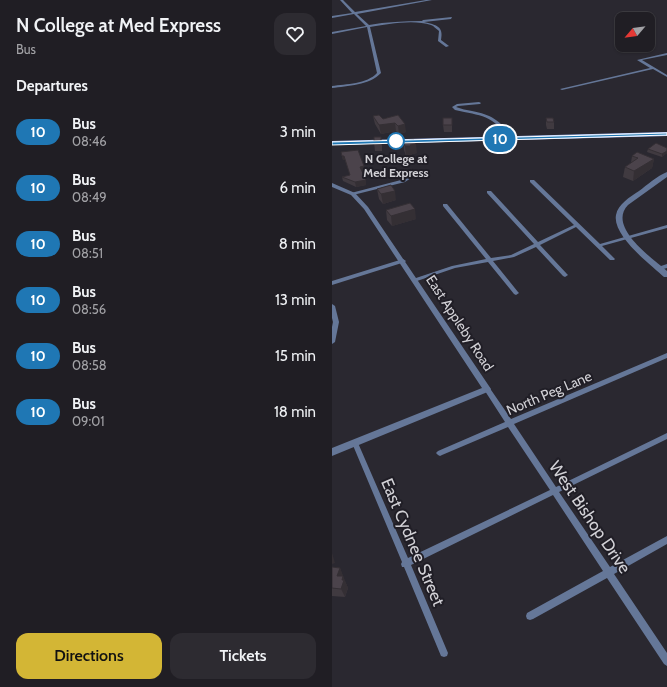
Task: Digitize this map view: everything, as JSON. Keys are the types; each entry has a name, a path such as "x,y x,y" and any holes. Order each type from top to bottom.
{"main road":[{"path":"332,143 667,134"}],"street":[{"path":"332,81 332,87 371,79 379,74 368,26 341,0"},
{"path":"407,0 412,3"},
{"path":"332,17 431,0"},
{"path":"332,33 396,22 418,22 451,18"},
{"path":"418,22 428,24 438,29 440,40 447,46"},
{"path":"667,54 639,60 667,76"},
{"path":"562,89 653,68"},
{"path":"480,103 457,105 454,107 456,109 476,112 490,117 508,134 510,139"},
{"path":"667,174 626,205 618,216 619,224 627,237 663,267 667,275"},
{"path":"353,194 403,181 412,176"},
{"path":"532,181 612,259"},
{"name":"East Appleby Road","path":"332,185 353,194 368,211 403,261 487,389 332,452"},
{"path":"489,192 565,275"},
{"path":"445,205 516,292"},
{"path":"415,280 454,267 512,256 577,225"},
{"path":"598,246 667,226"},
{"path":"332,283 403,261"},
{"path":"332,306 336,322 332,342"},
{"name":"North Peg Lane","path":"440,453 667,355"},
{"name":"West Bishop Drive","path":"487,389 667,661"},
{"path":"406,564 667,436"},
{"name":"East Cydnee Street","path":"355,443 444,653"},
{"path":"530,616 667,540"}],"building":[{"path":"379,115 383,119 398,115 405,124 398,126 395,123 379,125 373,116"},
{"path":"443,118 452,118 452,125 443,125"},
{"path":"546,118 553,118 554,122 547,122"},
{"path":"374,137 381,137 381,141 374,142"},
{"path":"414,140 416,144 410,145 411,146 405,146 403,141"},
{"path":"504,143 504,148 500,148 498,145"},
{"path":"656,143 667,148 667,151 662,154 648,149"},
{"path":"358,150 364,166 360,167 366,180 355,182 342,177 350,175 344,156 342,156 341,152"},
{"path":"637,152 654,159 634,171 625,167 638,158 632,156"},
{"path":"391,185 395,191 381,194 377,189"},
{"path":"410,203 415,209 391,216 386,210"},
{"path":"332,567 340,568 337,576 343,576 342,580 344,580 341,589 332,588"}],"bus line":[{"name":"10","path":"332,143 667,134"}],"place":[{"name":"N College at Med Express","path":"396,141"}]}
